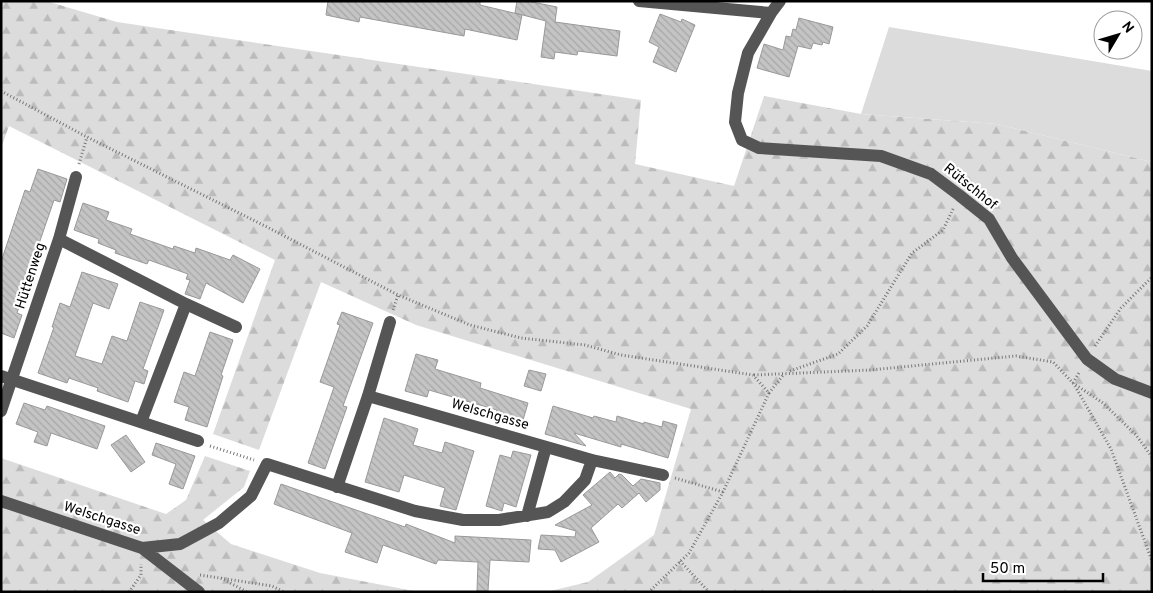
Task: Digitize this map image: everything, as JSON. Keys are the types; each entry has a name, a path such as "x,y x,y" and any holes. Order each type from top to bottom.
{"street":[{"path":"639,1 771,13"},
{"name":"Rütschhof","path":"780,1 748,53 738,93 735,122 742,140 759,148 881,156 931,174 989,219 1012,258 1087,359 1114,378 1152,393"},
{"name":"Hüttenweg","path":"1,411 7,378 59,239 76,177"},
{"name":"Hüttenweg","path":"59,239 186,304 236,327"},
{"path":"141,422 186,304"},
{"path":"337,487 368,396 390,322"},
{"path":"7,378 198,441"},
{"name":"Welschgasse","path":"368,396 592,460 664,475"},
{"path":"526,516 546,447"},
{"path":"267,464 415,511 463,520 499,520 548,512 564,502 585,480 592,460"},
{"name":"Welschgasse","path":"1,501 142,548 180,544 219,523 251,496 267,464"},
{"path":"142,548 199,592"}],"path":[{"path":"1,91 86,137 398,295 470,325 521,338 585,345 621,355 753,376 888,368 1016,356 1053,362 1073,383 1103,404 1136,435 1152,458"},
{"path":"76,177 86,137"},
{"path":"649,592 689,553 723,492 769,393 785,373 838,354 867,326 912,253 943,230 959,195"},
{"path":"1087,359 1121,308 1152,277"},
{"path":"753,376 769,393"},
{"path":"1073,383 1111,449 1152,561"},
{"path":"198,441 267,464"},
{"path":"664,475 723,492"},
{"path":"130,592 141,575 142,548"},
{"path":"680,561 709,592"},
{"path":"183,578 199,574 218,576 272,586 284,592"},
{"path":"218,576 247,592"}],"green space":[{"path":"1,1 46,1 117,22 641,100 635,164 734,186 764,96 861,114 997,124 1152,162 1152,592 546,592 588,582 654,535 691,409 416,325 321,282 259,450 213,434 275,260 9,126 1,148"},
{"path":"889,27 1152,71 1152,162 997,124 861,114"},
{"path":"205,456 250,471 244,487 203,520 231,544 320,573 419,592 1,592 1,458 166,514 186,500"}],"building":[{"path":"328,1 480,1 480,5 522,15 517,40 465,29 464,36 360,17 359,22 326,15"},
{"path":"517,1 557,7 555,22 620,31 617,56 578,51 577,55 555,52 554,59 541,57 546,21 515,13"},
{"path":"660,14 681,22 682,19 695,25 676,72 653,62 659,47 649,42"},
{"path":"799,18 833,27 829,44 823,42 822,45 813,43 811,49 798,46 789,77 757,68 764,44 783,50 786,36 791,37 793,29 796,30"},
{"path":"38,169 67,179 60,202 54,200 31,267 17,313 22,315 14,338 1,333 1,262 25,190 30,192"},
{"path":"83,203 109,212 106,220 132,229 130,234 173,249 174,246 195,253 196,248 230,260 233,255 260,269 243,303 206,283 200,299 185,294 190,280 186,279 188,274 149,260 147,264 115,253 116,250 98,243 99,239 74,230"},
{"path":"82,272 118,284 109,309 93,303 75,356 102,364 112,336 127,341 140,302 164,310 143,369 148,371 144,384 135,381 128,402 97,391 98,388 69,378 67,383 38,373 60,303 70,307"},
{"path":"342,312 373,323 343,406 347,407 325,469 308,463 334,387 320,382 340,325 337,324"},
{"path":"210,332 233,340 207,427 185,420 189,407 174,402 184,372 195,376"},
{"path":"416,354 438,360 435,369 481,383 480,388 528,403 521,427 495,419 497,410 429,390 427,397 405,391"},
{"path":"529,370 546,374 541,391 524,386"},
{"path":"24,403 45,410 47,406 105,426 97,449 51,433 47,446 34,442 38,432 16,424"},
{"path":"553,406 593,418 594,416 616,422 617,416 662,427 663,421 677,425 668,458 574,433 586,446 545,434"},
{"path":"384,418 418,429 413,445 442,453 445,442 474,451 456,510 440,506 445,488 404,475 399,492 365,482"},
{"path":"126,435 145,462 131,472 111,445"},
{"path":"156,443 195,456 183,489 169,484 176,464 152,455"},
{"path":"513,451 531,455 516,507 504,503 502,511 486,506 500,455 511,458"},
{"path":"610,472 615,478 619,474 622,475 633,486 641,479 660,483 660,490 646,502 639,493 622,508 618,504 591,528 599,542 561,562 555,550 538,549 541,535 575,537 576,531 555,525 592,505 583,495"},
{"path":"281,484 405,527 406,524 455,543 455,536 531,540 529,562 490,560 488,591 477,591 478,562 438,560 436,564 383,545 377,563 345,552 352,533 274,504"}]}
